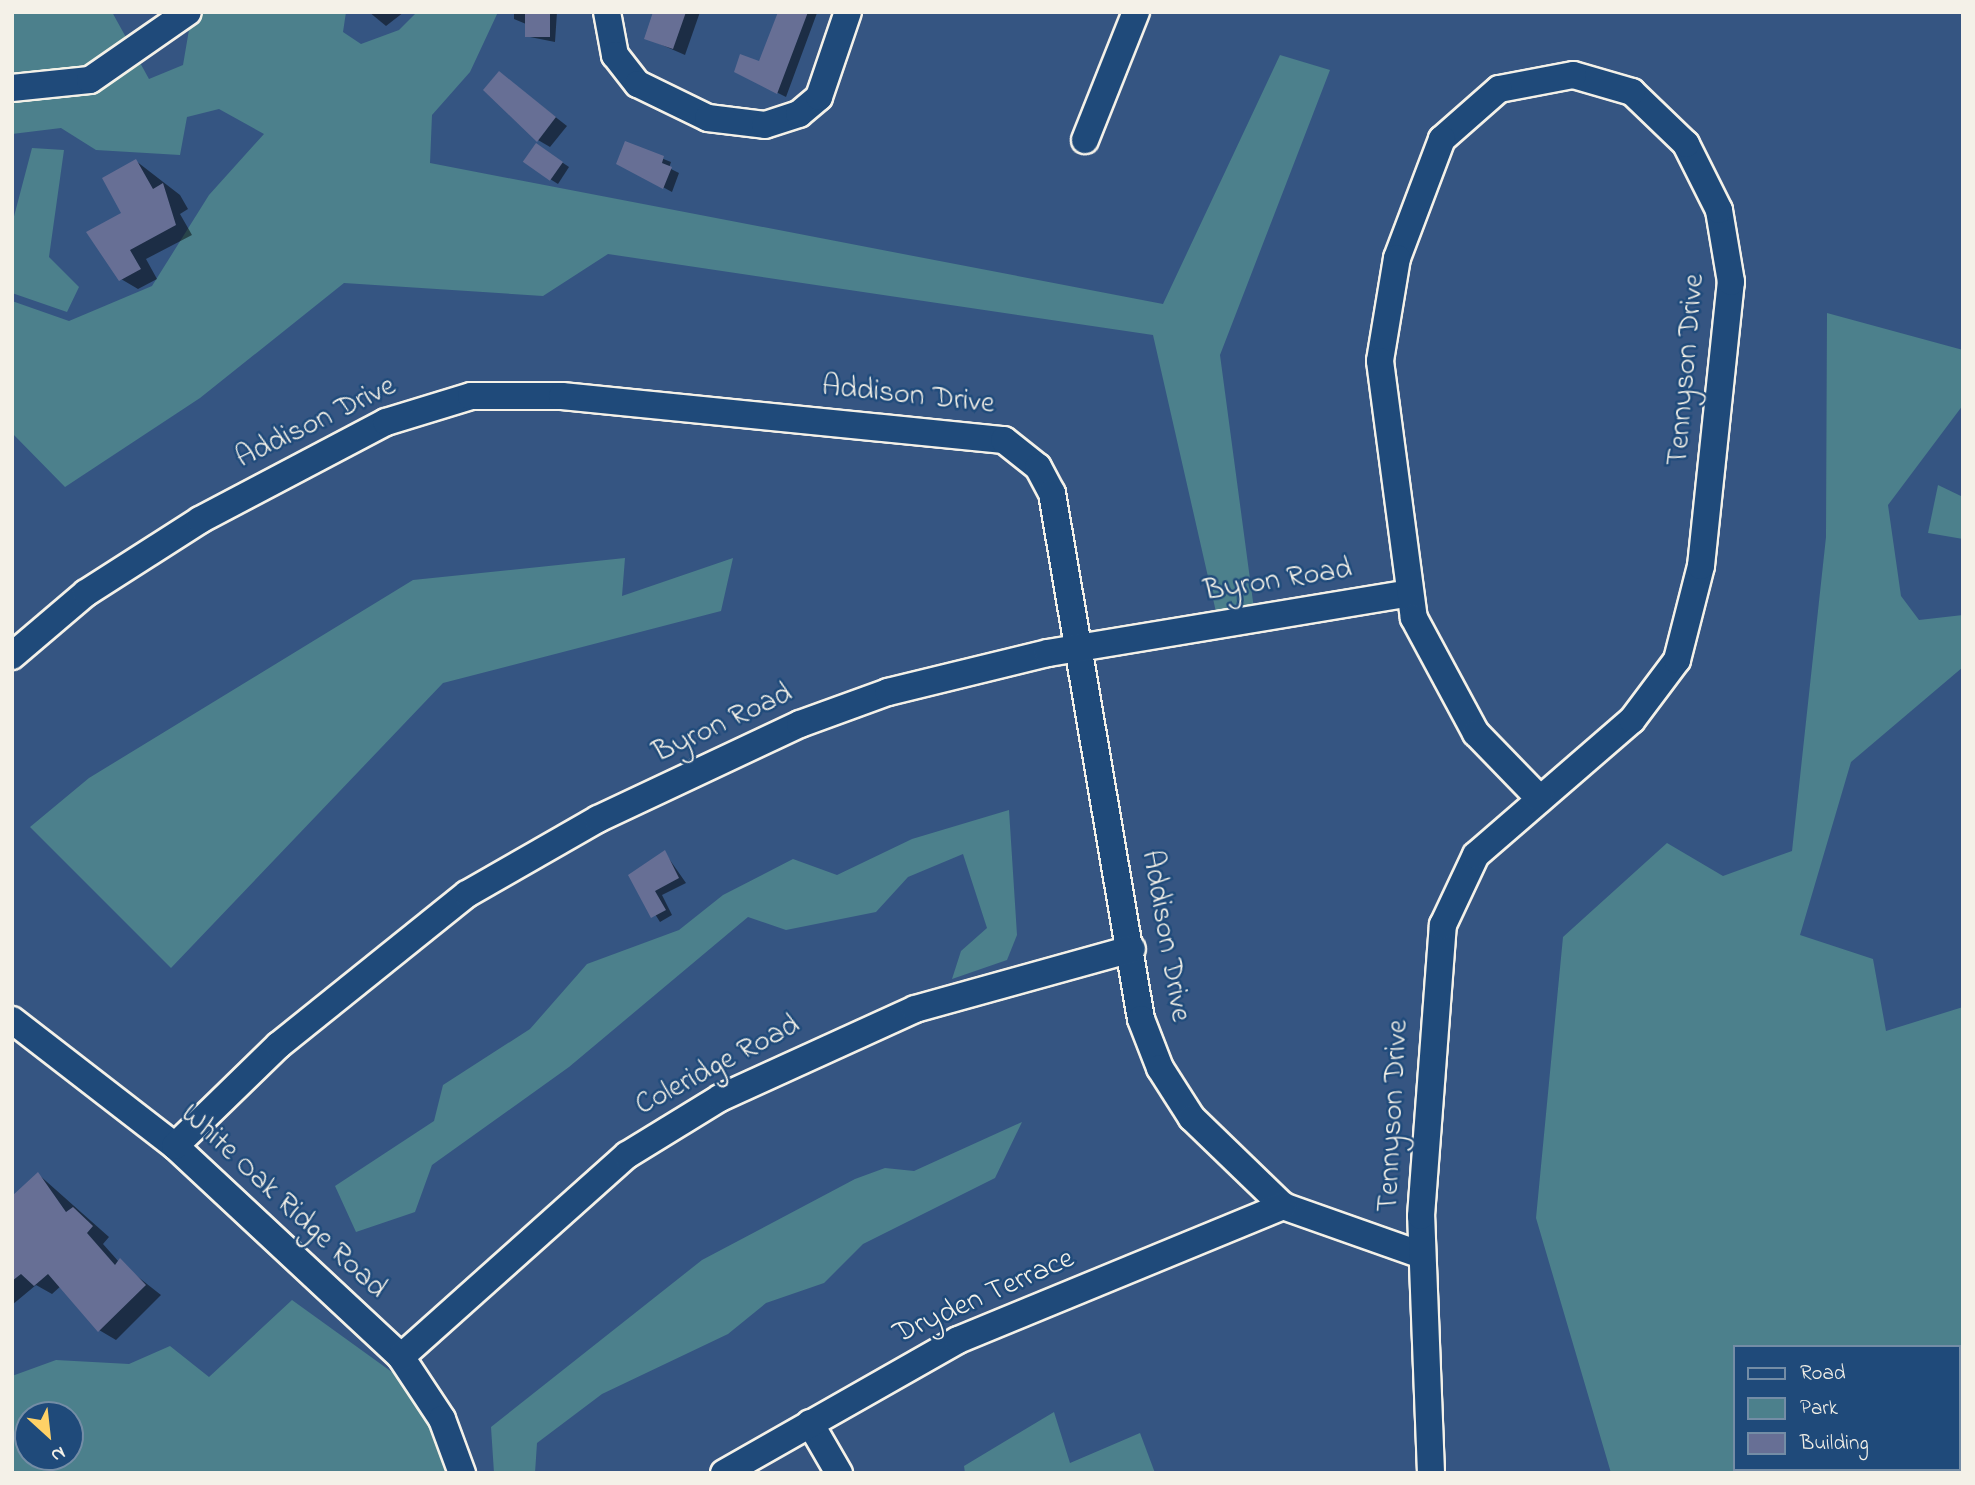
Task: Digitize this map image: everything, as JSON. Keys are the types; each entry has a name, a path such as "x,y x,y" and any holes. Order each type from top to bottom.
{"street":[{"path":"12,88 90,80 188,12"},
{"path":"607,12 615,55 638,84 708,118 765,125 799,114 819,97 848,12"},
{"path":"1085,140 1136,12"},
{"name":"Tennyson Drive","path":"1432,1473 1421,1255 1436,960 1443,925 1476,855 1540,799 1656,692 1676,660 1702,553 1731,282 1726,233 1710,187 1686,144 1652,108 1618,85 1558,75 1499,89 1451,127 1416,195 1384,317 1380,361 1406,594 1451,697 1505,766 1540,799"},
{"name":"Addison Drive","path":"12,656 86,593 211,513 386,422 471,396 562,396 1004,440 1038,467 1052,493 1082,648 1132,949 1141,1019 1160,1068 1192,1118 1283,1206 1421,1255"},
{"name":"Byron Road","path":"175,1146 279,1045 396,946 467,894 598,819 812,719 888,692 1082,648 1406,594"},
{"name":"Coleridge Road","path":"401,1357 627,1155 720,1098 915,1009 1132,949"},
{"name":"White Oak Ridge Road","path":"12,1020 175,1146 401,1357 442,1419 462,1473"},
{"name":"Dryden Terrace","path":"724,1473 958,1340 1283,1206"},
{"path":"810,1423 839,1473"}],"green space":[{"path":"12,12 112,12 149,79 183,65 192,12 346,12 343,32 361,44 399,30 417,12 498,12 470,72 432,115 430,163 1163,304 1280,55 1330,70 1220,355 1254,609 1216,612 1153,335 608,254 543,296 344,283 200,398 65,487 12,433 12,301 69,321 152,286 209,195 264,134 219,109 187,117 180,155 96,150 61,128 12,134"},
{"path":"32,148 64,150 49,257 79,287 67,312 12,293 12,224"},
{"path":"1827,313 1963,350 1963,405 1888,505 1901,596 1919,620 1963,615 1963,667 1851,762 1800,935 1873,959 1886,1031 1963,1007 1963,1473 1611,1473 1536,1218 1563,937 1667,843 1723,876 1792,851 1826,537"},
{"path":"1938,485 1963,497 1963,539 1928,533"},
{"path":"625,558 622,596 733,558 721,611 443,683 171,968 30,827 89,778 413,580"},
{"path":"1009,810 1017,935 1007,960 952,979 961,951 987,928 963,854 908,877 876,912 786,930 748,917 569,1067 432,1165 415,1212 356,1232 335,1186 434,1121 443,1085 530,1029 587,964 679,930 723,895 793,859 837,875 912,839"},
{"path":"1022,1122 995,1178 863,1244 824,1283 766,1303 728,1334 602,1394 537,1443 535,1473 494,1473 491,1427 702,1260 855,1179 885,1168 914,1171"},
{"path":"292,1300 414,1388 446,1473 12,1473 12,1376 56,1360 129,1364 170,1346 209,1377"},
{"path":"1054,1412 1070,1463 1140,1433 1155,1473 965,1473 964,1466"}],"building":[{"path":"525,12 550,12 550,37 525,37"},
{"path":"653,12 686,12 673,49 644,39"},
{"path":"778,12 808,12 777,94 734,72 740,54 759,61"},
{"path":"499,71 556,117 537,142 483,90"},
{"path":"625,141 664,156 662,163 672,167 663,189 616,164"},
{"path":"536,143 563,162 550,181 523,162"},
{"path":"136,159 153,189 163,183 176,225 130,250 141,269 119,281 86,232 121,213 102,178"},
{"path":"665,850 679,878 655,891 666,910 651,918 628,875"},
{"path":"38,1172 66,1212 73,1207 93,1226 87,1233 115,1265 120,1258 146,1285 98,1332 48,1274 34,1286 21,1274 12,1281 12,1196"}]}
